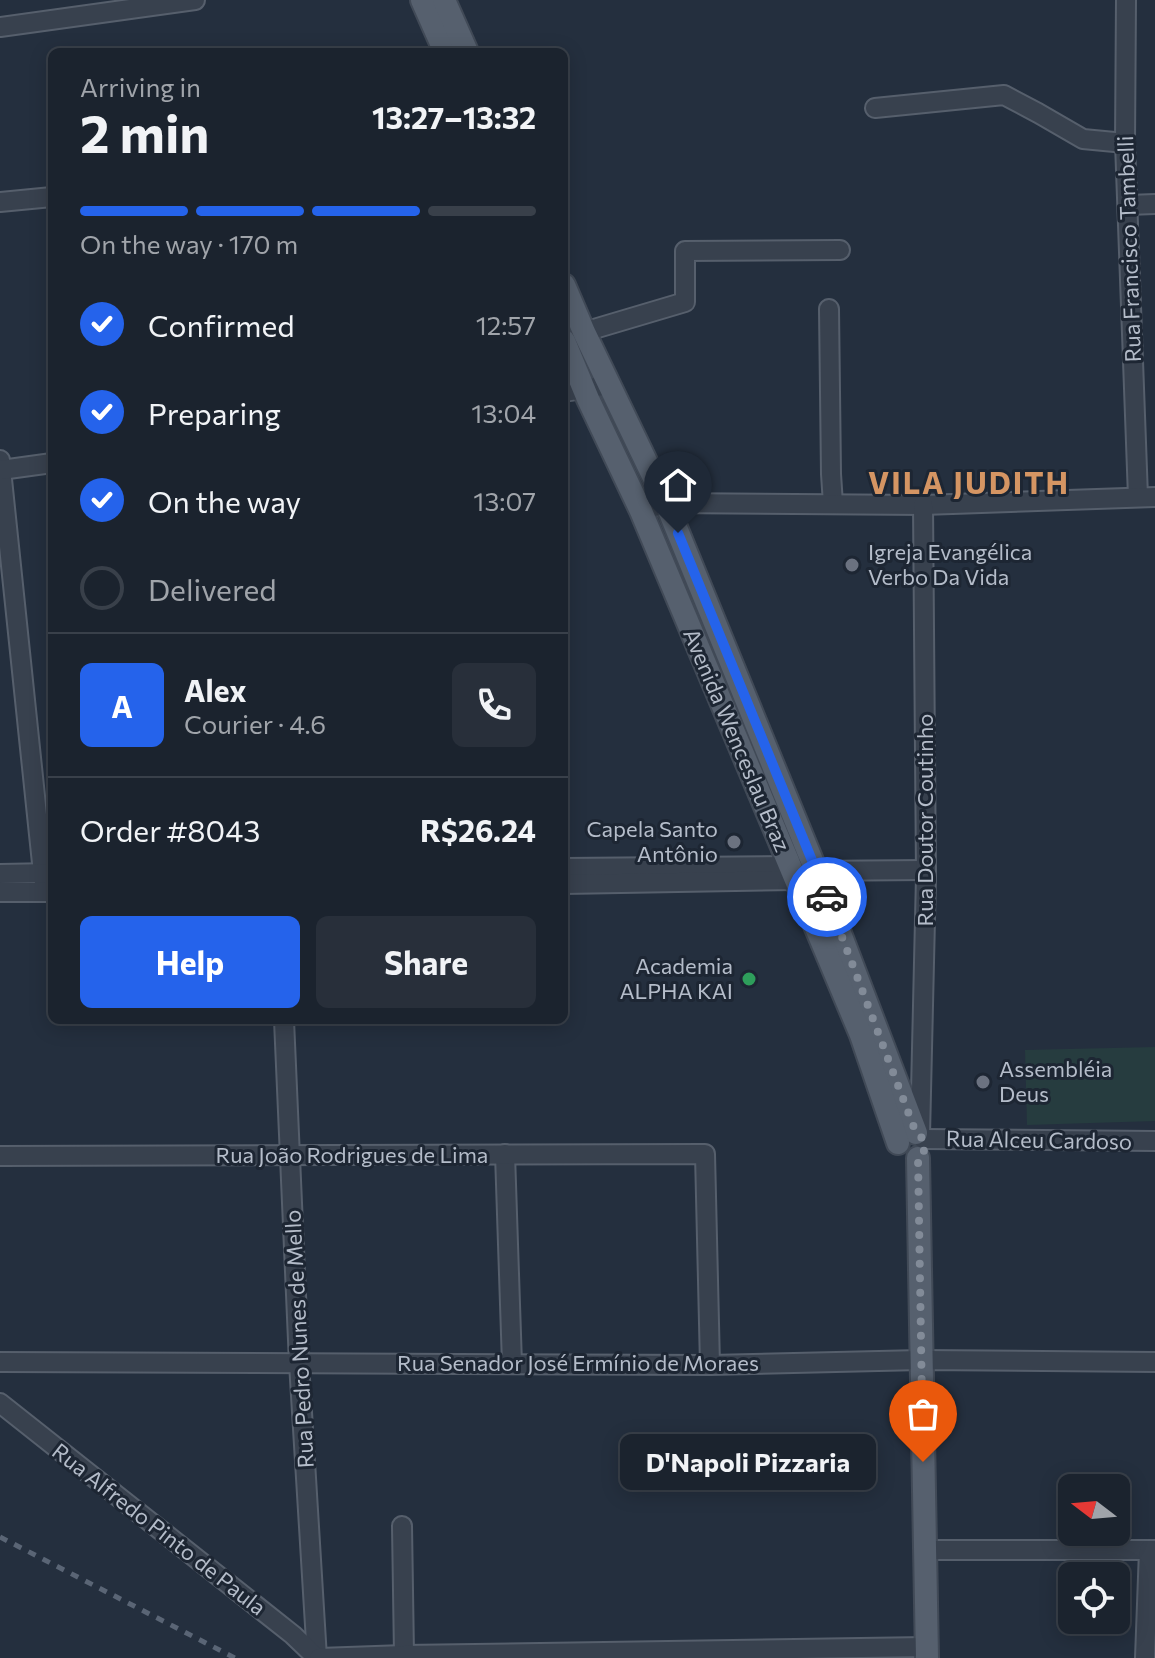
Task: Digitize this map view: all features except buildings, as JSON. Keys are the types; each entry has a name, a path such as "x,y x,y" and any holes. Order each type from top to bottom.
{"main road":[{"path":"422,0 443,48"},
{"path":"444,0 465,48"},
{"name":"Avenida Wenceslau Braz","path":"568,305 574,336 574,390 641,511 716,689 801,872"},
{"name":"Avenida Wenceslau Braz","path":"574,336 609,385 666,503 738,679 801,872 861,1035 915,1142"},
{"path":"716,689 738,679"},
{"name":"Rua Doutor Coutinho","path":"915,1142 926,1652"}],"street":[{"path":"0,27 70,9 195,0"},
{"name":"Rua Francisco Tambelli","path":"1126,0 1125,143 1146,497"},
{"path":"875,108 1004,95 1083,139 1125,143"},
{"path":"0,202 48,197"},
{"path":"1128,205 1155,204"},
{"path":"574,336 685,302 685,251 840,250"},
{"path":"829,309 833,504"},
{"path":"574,390 609,385"},
{"path":"48,463 1,465 48,883"},
{"path":"641,511 666,503 923,505 1146,497"},
{"name":"Rua Doutor Coutinho","path":"915,1142 926,870 923,505"},
{"path":"568,868 633,875"},
{"path":"568,883 633,875 926,870"},
{"path":"0,874 48,883"},
{"path":"0,892 48,883"},
{"name":"Rua Pedro Nunes de Mello","path":"284,1024 299,1363 318,1658"},
{"name":"Rua Alceu Cardoso","path":"915,1142 1155,1141"},
{"path":"505,1154 512,1364"},
{"name":"Rua João Rodrigues de Lima","path":"0,1156 705,1154 710,1365"},
{"name":"Rua Senador José Ermínio de Moraes","path":"0,1362 710,1365 921,1360 1155,1362"},
{"name":"Rua Alfredo Pinto de Paula","path":"0,1403 318,1658"},
{"path":"402,1526 404,1655"},
{"path":"925,1550 1152,1550 1145,1658"},
{"path":"318,1658 926,1652"}],"green space":[{"path":"1155,1047 1155,1121 1027,1125 1025,1050"}],"railway":[{"path":"0,1537 235,1658"}],"way so far":[{"path":"827,897 916,1133 925,1143 924,1152 918,1158 923,1462"}],"place":[{"name":"Igreja Evangélica Verbo Da Vida","path":"852,565"},
{"name":"Capela Santo Antônio","path":"734,842"},
{"name":"Academia ALPHA KAI","path":"749,979"},
{"name":"Assembléia Deus","path":"983,1082"},
{"name":"D'Napoli Pizzaria","path":"923,1462"}],"district":[{"name":"VILA JUDITH","path":"969,484"}],"route":[{"path":"678,533 827,897"}]}
